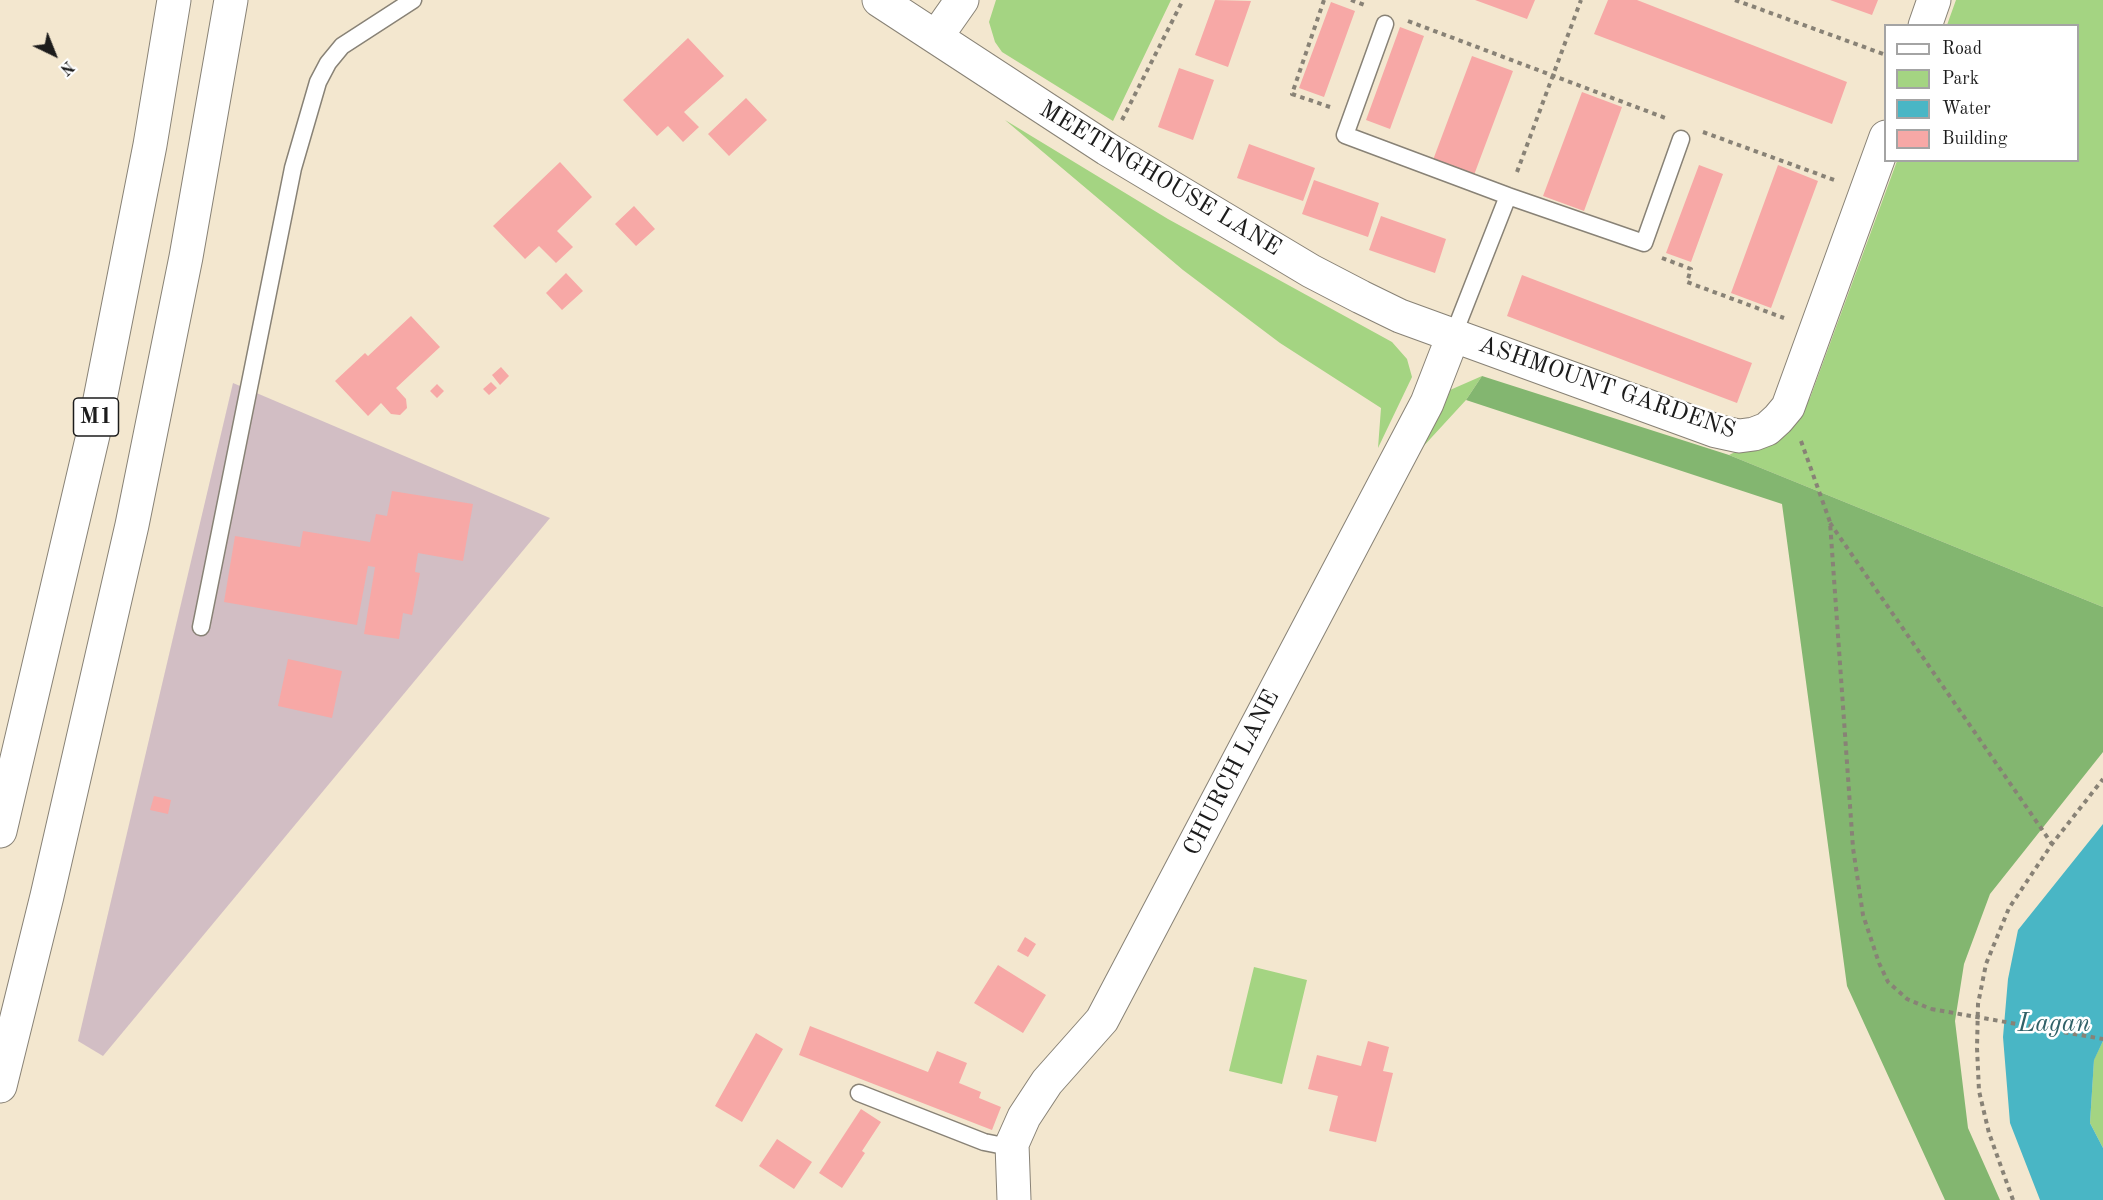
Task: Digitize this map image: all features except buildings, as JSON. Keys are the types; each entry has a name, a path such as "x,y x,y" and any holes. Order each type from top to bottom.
{"main road":[{"name":"M1","path":"0,831 93,435 150,145 174,0"},
{"name":"M1","path":"0,1086 47,896 132,525 186,257 231,0"},
{"name":"MEETINGHOUSE LANE","path":"879,0 1107,149 1311,271 1400,316 1453,336"},
{"path":"936,37 962,0"},
{"path":"1925,24 1934,0"},
{"name":"ASHMOUNT GARDENS","path":"1453,336 1716,431 1739,436 1767,429 1778,420 1788,406 1884,142"},
{"name":"CHURCH LANE","path":"1014,1200 1012,1144 1024,1117 1047,1082 1102,1020 1107,1011 1427,403 1453,336"}],"lane":[{"path":"201,627 293,168 318,82 328,63 342,46 413,0"},
{"path":"1392,21 1345,135 1508,196 1644,243 1680,139"},
{"path":"1453,336 1508,196"},
{"path":"859,1093 984,1142 999,1145 1012,1144"}],"path":[{"path":"1107,149 1183,0"},
{"path":"1324,0 1292,94 1352,115"},
{"path":"1351,0 1370,7"},
{"path":"1508,196 1581,0"},
{"path":"1735,0 1884,54"},
{"path":"1392,21 1675,121"},
{"path":"1696,129 1866,192"},
{"path":"1644,243 1654,255 1691,269 1687,282 1816,329"},
{"path":"1788,406 1830,522 2052,844"},
{"path":"1830,522 1853,848 1863,915 1888,982 1906,999 1931,1009 2103,1039"},
{"path":"2013,1200 1989,1133 1979,1091 1978,1005 1986,964 2009,908 2052,844 2103,779"}],"shaded area":[{"path":"233,383 550,518 103,1056 78,1041"}],"green space":[{"path":"996,0 1171,0 1113,121 1002,52 995,42 989,22"},
{"path":"1956,0 2103,0 2103,607 1729,455 1774,433 1810,398 1897,162 2079,162 2079,24 1947,24"},
{"path":"1005,120 1168,219 1392,342 1407,359 1412,377 1378,448 1381,408 1280,343 1183,270"},
{"path":"1482,376 1466,400 1420,450 1450,390"},
{"path":"1482,376 1729,455 2103,607 2103,752 1990,894 1964,964 1955,1021 1968,1128 2000,1200 1945,1200 1847,986 1782,504 1466,400"},
{"path":"1254,967 1307,980 1282,1084 1229,1071"},
{"path":"2103,1041 2103,1148 2090,1123 2094,1059"}],"water":[{"name":"Lagan","path":"2103,824 2103,1041 2094,1060 2090,1123 2103,1148 2103,1200 2040,1200 2010,1123 2003,1037 2008,979 2018,930"}]}
